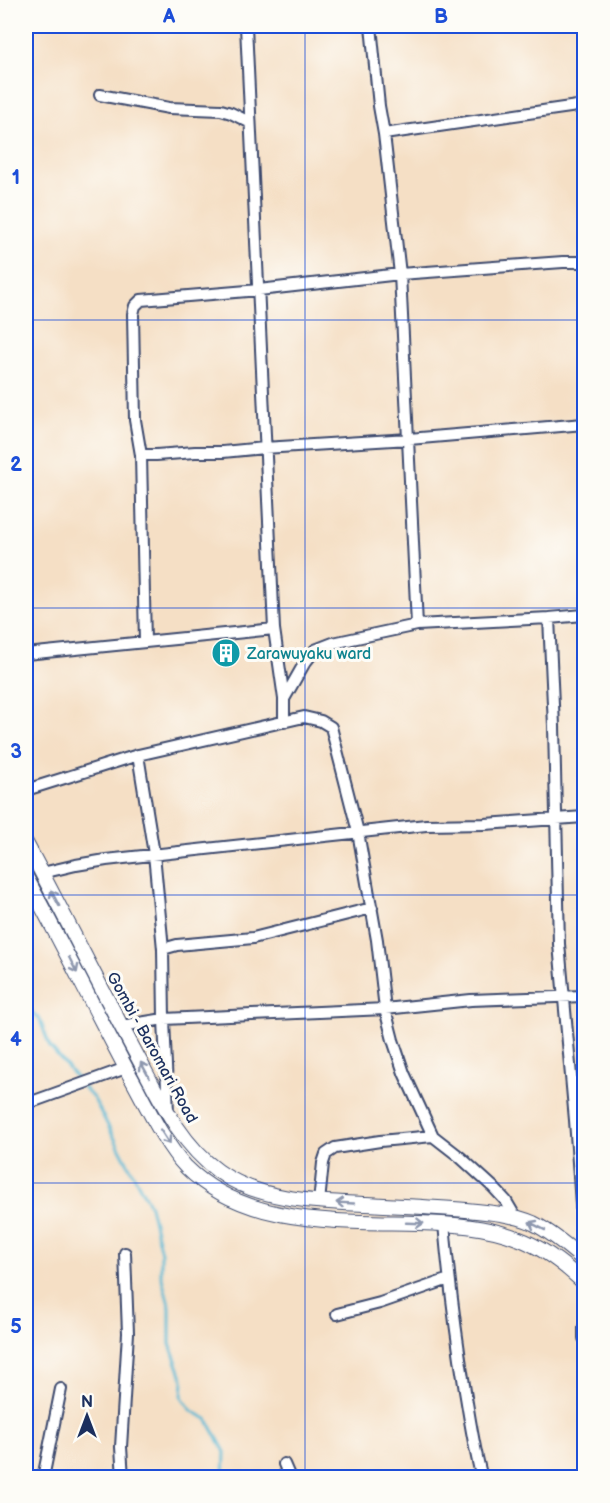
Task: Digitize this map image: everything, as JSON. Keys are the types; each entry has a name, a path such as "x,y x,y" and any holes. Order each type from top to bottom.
{"main road":[{"name":"Gombi - Baromari Road","path":"26,843 121,1026 183,1138 218,1171 263,1192 294,1199 446,1208 516,1218 549,1232 583,1259"},
{"name":"Gombi - Baromari Road","path":"26,877 160,1129 185,1166 198,1177 222,1194 246,1205 308,1219 444,1224 517,1238 538,1248 585,1283"}],"street":[{"path":"246,26 264,448 274,629 284,699 284,722"},
{"path":"372,26 378,96 400,274 417,625"},
{"path":"584,26 585,32"},
{"path":"100,95 169,108 221,110 249,122"},
{"path":"384,134 585,105"},
{"path":"145,642 141,455 135,420 133,314 135,306 141,300 259,290 400,274 585,262"},
{"path":"141,455 223,452 585,424"},
{"path":"284,699 304,664 315,650 333,643 417,625 585,615"},
{"path":"549,618 559,944 580,1120 583,1259"},
{"path":"26,654 274,629"},
{"path":"26,790 138,755 304,717 321,721 331,727 358,832 377,940 385,1009 404,1073 433,1136 494,1187 516,1218"},
{"path":"138,755 164,949 168,1112"},
{"path":"42,873 76,865 153,854 358,832 426,825 485,824 585,817"},
{"path":"164,949 177,945 254,938 372,908"},
{"path":"121,1026 164,1019 385,1009 471,1000 585,996"},
{"path":"26,1104 126,1068"},
{"path":"319,1202 322,1163 326,1154 335,1148 433,1136"},
{"path":"444,1224 449,1279 476,1454 482,1478"},
{"path":"123,1478 122,1447 128,1333 125,1253"},
{"path":"337,1314 380,1303 449,1279"},
{"path":"585,1327 585,1338"},
{"path":"43,1478 61,1389"},
{"path":"284,1464 290,1478"}],"waterway":[{"path":"26,1006 40,1020 50,1047 79,1081"},
{"path":"83,1087 94,1099 150,1206 161,1253 161,1275 170,1308 170,1344 183,1380 182,1397 192,1411 207,1419 225,1452 224,1478"}],"place":[{"name":"Zarawuyaku ward","path":"226,653"}]}
